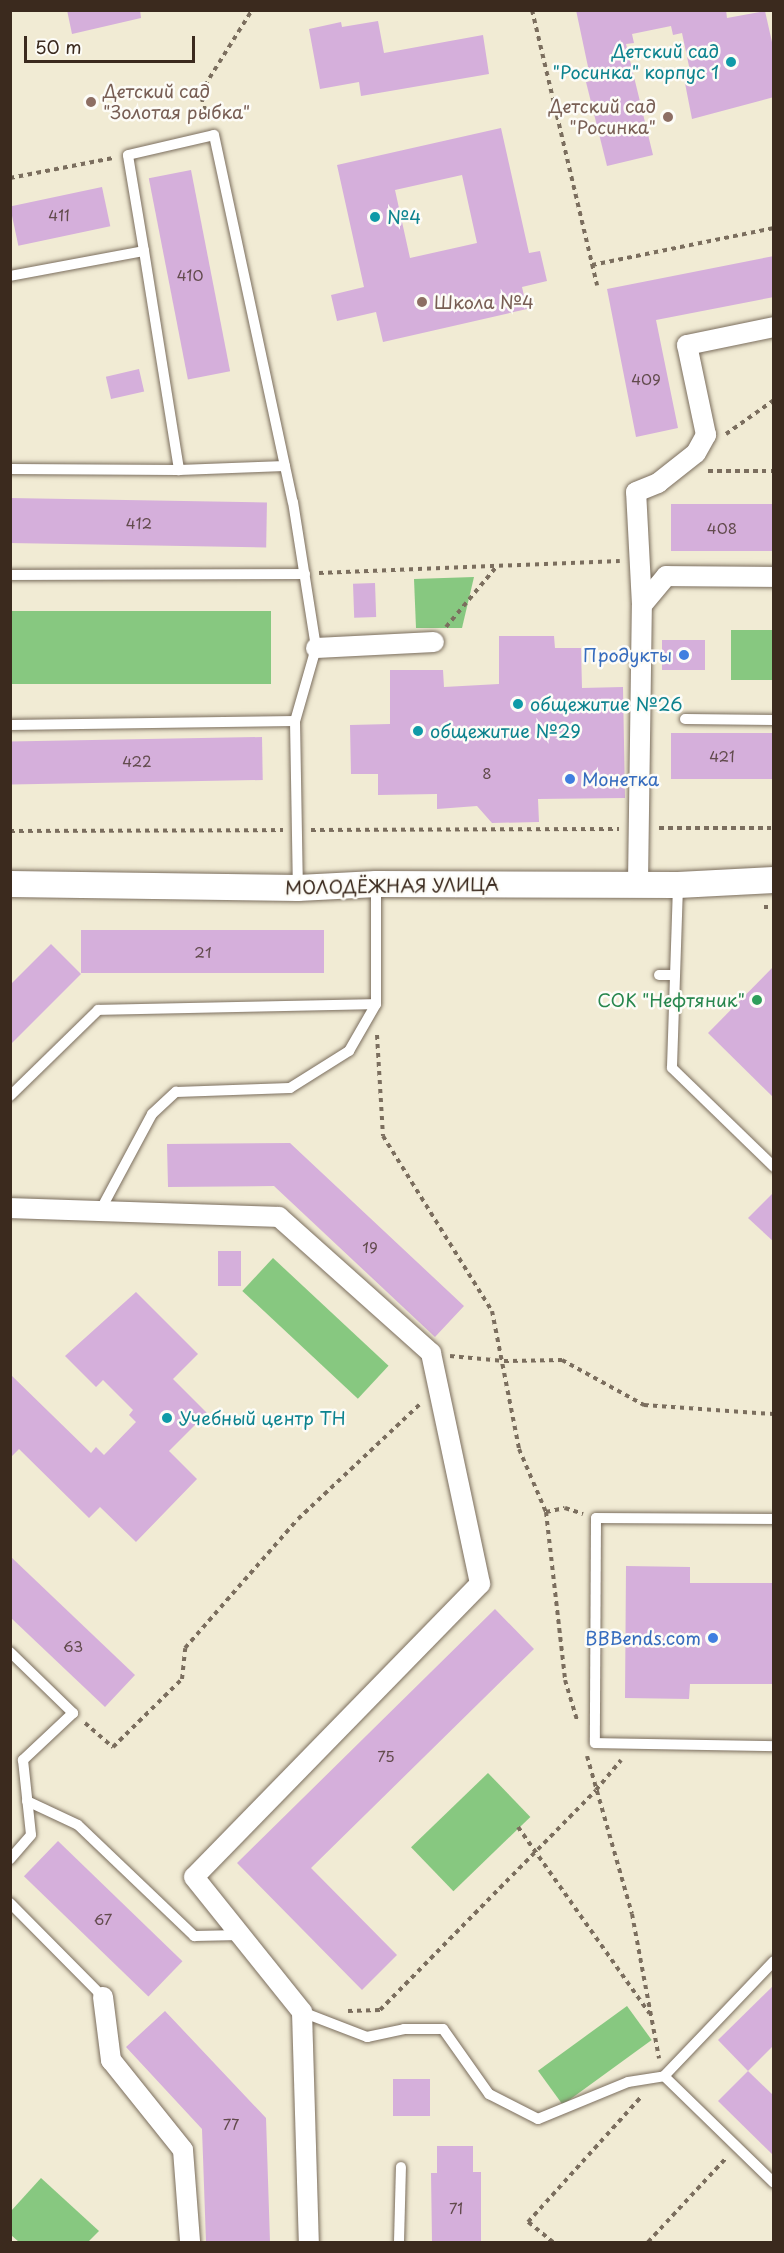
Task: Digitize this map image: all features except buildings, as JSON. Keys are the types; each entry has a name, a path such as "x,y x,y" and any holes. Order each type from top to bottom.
{"street":[{"path":"638,883 641,828 642,605 636,492 658,483 696,453 706,435 687,345 774,327"},
{"path":"642,605 666,576 774,577"},
{"path":"316,648 434,642"},
{"name":"МОЛОДЁЖНАЯ УЛИЦА","path":"10,884 298,888 376,885 638,883 678,885 774,880"},
{"path":"10,1209 279,1217 431,1353 480,1584 194,1876 302,2012 309,2242"},
{"path":"103,1997 111,2060 183,2150 190,2242"}],"lane":[{"path":"178,470 128,155 214,135 285,466 316,648 295,721 298,888"},
{"path":"10,276 144,251"},
{"path":"10,469 178,470 285,466"},
{"path":"10,575 304,574"},
{"path":"685,719 774,720"},
{"path":"10,725 295,721"},
{"path":"100,1211 152,1114 176,1092 290,1088 349,1051 376,1004 376,885"},
{"path":"678,885 672,1068 774,1167"},
{"path":"659,975 675,975"},
{"path":"10,1096 98,1010 376,1004"},
{"path":"774,1519 596,1518 595,1743 774,1746"},
{"path":"10,1652 73,1713 22,1760 31,1835 10,1859"},
{"path":"27,1801 78,1825 194,1936 241,1935"},
{"path":"10,1903 103,1997"},
{"path":"302,2012 367,2037 404,2029 443,2029 489,2094 538,2119 628,2082 664,2076 774,1961"},
{"path":"664,2076 774,2183"},
{"path":"399,2242 401,2167"}],"path":[{"path":"214,135 200,93 252,10"},
{"path":"532,10 597,285"},
{"path":"10,178 128,155"},
{"path":"592,265 774,228"},
{"path":"674,470 774,471"},
{"path":"304,574 639,560"},
{"path":"434,642 498,565"},
{"path":"10,831 774,828"},
{"path":"376,1004 383,1136 492,1311 504,1361 519,1449 546,1512 565,1680 578,1725"},
{"path":"431,1353 504,1361 562,1360 644,1405 774,1414"},
{"path":"73,1713 113,1747 182,1679 185,1648 298,1519 439,1387"},
{"path":"546,1512 565,1508 596,1518"},
{"path":"302,2012 380,2010 596,1790 634,1743"},
{"path":"553,2242 528,2222 619,2117 664,2076 632,1914 584,1746"},
{"path":"518,1827 537,1850 650,2014"},
{"path":"648,2242 736,2146"}],"green space":[{"path":"474,577 462,628 416,628 414,579"},
{"path":"11,611 271,611 271,684 11,684"},
{"path":"731,630 773,630 773,680 731,680"},
{"path":"273,1258 389,1366 358,1399 242,1291"},
{"path":"488,1773 530,1817 453,1891 411,1847"},
{"path":"627,2006 652,2040 563,2105 538,2071"},
{"path":"41,2178 99,2231 88,2242 19,2242 11,2235 11,2211"}],"place":[{"name":"Детский сад \"Росинка\" корпус 1","path":"731,62"},
{"name":"Детский сад \"Золотая рыбка\"","path":"91,102"},
{"name":"Детский сад \"Росинка\"","path":"668,117"},
{"name":"№4","path":"375,217"},
{"name":"Школа №4","path":"422,302"},
{"name":"Продукты","path":"684,655"},
{"name":"общежитие №26","path":"518,704"},
{"name":"общежитие №29","path":"418,731"},
{"name":"Монетка","path":"570,779"},
{"name":"СОК \"Нефтяник\"","path":"757,1000"},
{"name":"Учебный центр ТН","path":"167,1418"},
{"name":"BBBends.com","path":"713,1638"}]}
